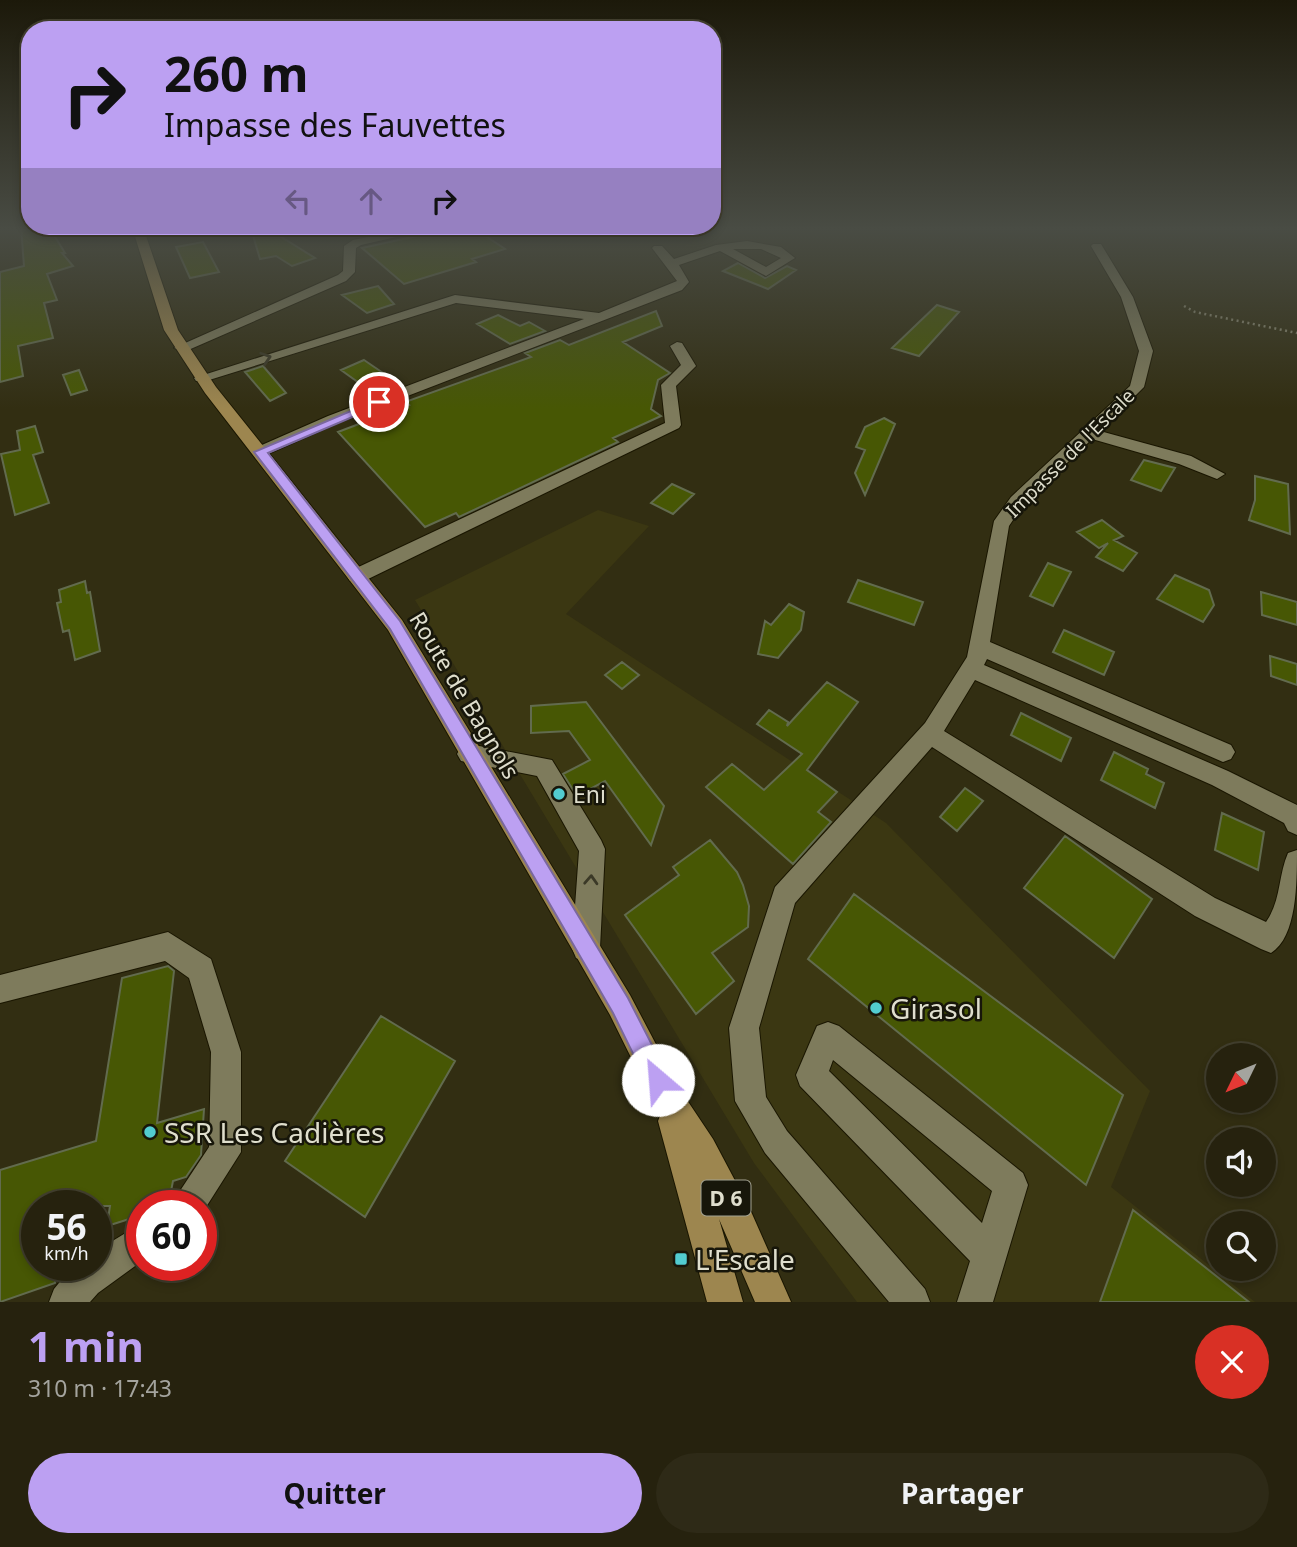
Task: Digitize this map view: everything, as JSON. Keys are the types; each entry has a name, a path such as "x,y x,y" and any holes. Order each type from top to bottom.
{"main road":[{"name":"Route de Bagnols","path":"160,288 171,330 201,378 395,625 620,1006 668,1099"},
{"name":"D 6","path":"668,1099 724,1302"},
{"name":"D 6","path":"668,1099 701,1152 737,1219 774,1302"}],"street":[{"path":"181,348 320,288"},
{"path":"261,452 334,419 676,288"},
{"name":"Impasse de l'Escale","path":"912,1302 769,1132 751,1101 744,1028 784,895 930,734 975,657 1000,525 1017,501 1137,387 1146,351 1122,288"},
{"path":"201,378 455,299 600,317"},
{"path":"357,576 673,425 668,385 689,366 677,346"},
{"path":"1088,433 1185,460 1217,474"},
{"path":"975,657 1223,752"},
{"path":"975,657 1293,815 1297,823"},
{"path":"930,734 1205,907 1271,939 1288,915 1297,862"},
{"path":"469,754 544,767 592,849 586,948"},
{"path":"0,989 168,946 201,969 226,1052 225,1152 198,1190"},
{"path":"975,1302 1011,1185 828,1037 811,1075 989,1255"},
{"path":"67,1302 85,1280 126,1251"}],"path":[{"path":"1184,306 1195,312 1297,333"}],"shaded area":[{"path":"598,510 649,526 566,614 886,823 1150,1091 1111,1187 1206,1263 1206,1281 1229,1281 1255,1302 857,1302 754,1163 415,600"}],"building":[{"path":"0,288 52,288 57,300 44,303 53,338 18,346 23,376 0,382"},
{"path":"380,288 394,304 367,313 342,295"},
{"path":"937,305 959,312 919,356 892,348"},
{"path":"656,311 662,326 623,342 670,373 658,380 651,409 661,416 613,438 618,442 459,517 456,513 425,527 338,432 409,405 405,402 531,357 525,353 560,340 569,345"},
{"path":"498,315 520,326 529,322 545,331 510,344 477,324"},
{"path":"364,360 386,375 362,385 341,370"},
{"path":"263,366 286,393 270,401 245,372"},
{"path":"79,370 87,390 71,395 63,375"},
{"path":"884,418 895,424 865,495 855,473 865,450 856,447 865,427"},
{"path":"35,426 43,452 33,455 49,503 15,515 1,454 20,450 17,431"},
{"path":"1144,460 1175,468 1161,491 1131,480"},
{"path":"1255,476 1288,484 1290,534 1249,520 1255,500"},
{"path":"672,484 694,494 673,514 651,503"},
{"path":"1102,520 1123,536 1114,540 1137,553 1123,571 1096,557 1108,543 1099,548 1077,532"},
{"path":"1048,563 1071,572 1053,606 1030,596"},
{"path":"1175,575 1209,590 1214,605 1203,622 1157,599"},
{"path":"858,580 923,602 914,625 848,602"},
{"path":"85,581 87,593 90,592 100,651 75,660 69,630 63,632 57,603 61,602 59,590"},
{"path":"1261,592 1297,602 1297,625 1262,615"},
{"path":"789,604 804,612 801,630 778,658 758,654 765,621 771,625"},
{"path":"1064,630 1114,652 1104,675 1053,652"},
{"path":"1270,656 1297,664 1297,685 1271,676"},
{"path":"622,662 639,675 622,689 605,675"},
{"path":"827,682 858,702 807,770 837,792 818,812 831,822 793,864 706,787 732,764 764,790 802,754 757,724 769,710 788,722 787,726"},
{"path":"586,702 664,806 651,845 605,781 577,796 563,774 590,760 569,731 531,733 531,706"},
{"path":"1021,713 1071,738 1061,761 1011,735"},
{"path":"1114,752 1148,769 1146,774 1164,783 1155,808 1101,780"},
{"path":"965,788 983,801 957,831 940,817"},
{"path":"1222,813 1264,832 1258,870 1215,850"},
{"path":"1065,836 1152,899 1114,958 1024,888"},
{"path":"710,840 737,872 743,885 749,906 748,927 712,953 734,981 696,1014 625,915 679,875 673,867"},
{"path":"854,894 1123,1095 1086,1185 808,959"},
{"name":"SSR Les Cadières","path":"168,966 174,971 157,1123 204,1109 201,1155 186,1177 173,1181 171,1190 126,1190 126,1220 112,1224 112,1190 21,1190 21,1281 55,1283 0,1302 0,1170 96,1141 122,978"},
{"path":"381,1016 455,1061 365,1217 285,1161"},
{"path":"1133,1210 1206,1268 1206,1281 1223,1281 1249,1302 1100,1302"}],"place":[{"name":"Eni","path":"559,794"},
{"name":"Girasol","path":"876,1008"},
{"name":"SSR Les Cadières","path":"150,1132"},
{"name":"L'Escale","path":"681,1259"}],"route":[{"path":"379,402 261,452 395,625 620,1006 658,1080"}]}
